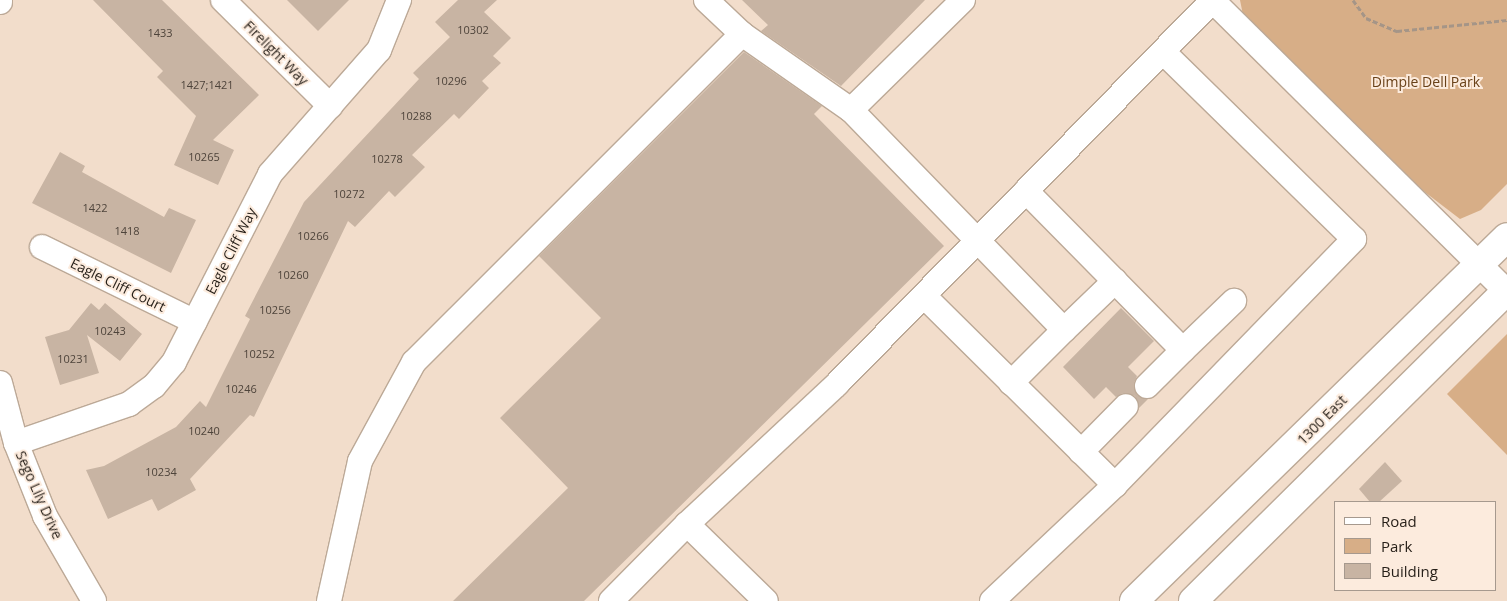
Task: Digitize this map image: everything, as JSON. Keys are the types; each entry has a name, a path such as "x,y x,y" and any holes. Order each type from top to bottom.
{"main road":[{"name":"1300 East","path":"1134,601 1507,237"},
{"path":"1193,601 1507,290"}],"street":[{"name":"Firelight Way","path":"223,0 330,106"},
{"name":"Eagle Cliff Way","path":"9,432 129,404 154,386 174,362 270,174 379,50 399,0"},
{"path":"706,0 742,34 851,110 1064,330"},
{"path":"851,110 963,0"},
{"path":"611,601 687,524 837,384 1212,0 1478,266 1507,290"},
{"path":"329,601 360,461 414,362 742,34"},
{"path":"992,601 1115,485 1354,239 1163,52"},
{"path":"1026,191 1183,350"},
{"name":"Eagle Cliff Court","path":"42,246 195,322"},
{"path":"1011,383 1115,281"},
{"path":"924,296 1115,485"},
{"path":"1147,386 1234,301"},
{"name":"Sego Lily Drive","path":"0,383 9,432 45,516 94,601"},
{"path":"1081,452 1126,406"},
{"path":"687,524 766,601"}],"path":[{"path":"1353,0 1366,18 1397,31 1507,20"}],"green space":[{"name":"Dimple Dell Park","path":"1240,0 1507,0 1507,184 1481,210 1460,219 1409,180 1243,15"},
{"path":"1507,334 1507,455 1447,394"}],"building":[{"path":"93,0 162,0 259,95 213,140 234,150 218,185 174,165 196,116 157,77 163,71"},
{"path":"287,0 349,0 318,31"},
{"path":"458,0 497,0 484,12 511,38 493,56 501,63 482,81 489,88 459,119 454,114 412,155 425,167 395,197 389,191 355,227 348,221 254,417 250,415 190,479 196,490 158,511 152,499 108,519 86,470 104,466 176,427 200,401 206,407 250,319 245,316 304,202 419,79 413,73 450,37 435,22"},
{"path":"742,0 925,0 841,86 761,31 768,25"},
{"path":"744,52 822,106 814,114 944,246 584,601 453,601 568,488 500,418 601,318 539,256"},
{"path":"60,152 85,166 82,172 164,217 169,208 196,220 171,273 32,203"},
{"path":"91,303 99,310 105,303 142,334 120,361 87,335 99,373 60,385 45,337 69,330"},
{"path":"1121,308 1154,341 1128,367 1137,376 1134,383 1137,395 1148,399 1139,408 1135,396 1123,393 1116,397 1106,387 1094,399 1063,367"},
{"path":"1385,462 1402,481 1380,501 1369,501 1359,489"}]}
